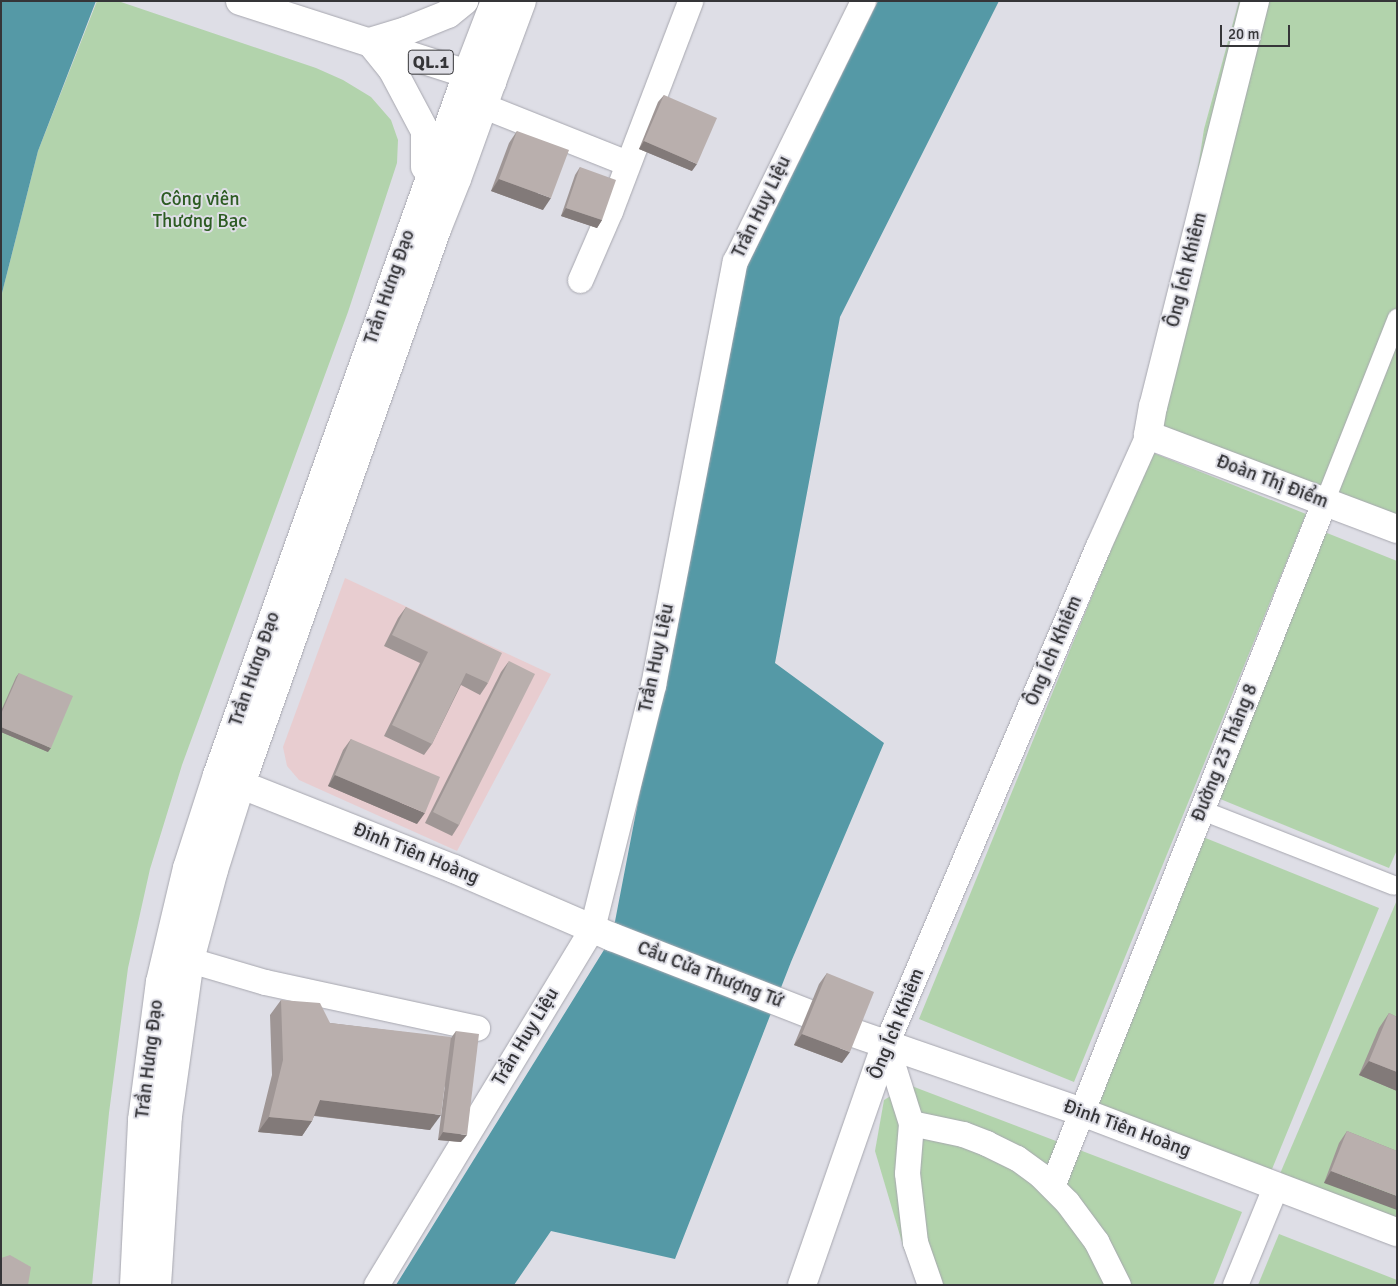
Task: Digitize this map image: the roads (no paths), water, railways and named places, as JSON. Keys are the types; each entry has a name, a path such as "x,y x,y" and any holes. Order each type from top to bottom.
{"main road":[{"name":"QL.1","path":"240,1 370,42 481,87 495,1"},
{"name":"QL.1","path":"370,42 406,31 448,14 464,1"},
{"path":"481,87 522,1"},
{"name":"Ông Ích Khiêm","path":"1148,435 1153,406 1255,1"},
{"path":"370,42 392,69 425,131 424,188"},
{"name":"Trần Hưng Đạo","path":"157,1285 168,1116 190,960 214,870 229,780 424,188 481,87"},
{"name":"Trần Hưng Đạo","path":"134,1285 142,1120 160,982 187,868 229,780 437,228 481,87"},
{"name":"Đoàn Thị Điểm","path":"1148,435 1397,529"},
{"name":"Đinh Tiên Hoàng","path":"229,780 454,869 602,933"},
{"name":"Cầu Cửa Thượng Tứ","path":"602,933 807,1013"},
{"name":"Đinh Tiên Hoàng","path":"854,1032 1082,1112 1397,1232"},
{"name":"Ông Ích Khiêm","path":"802,1285 886,1044"}],"street":[{"path":"580,280 610,211 690,1"},
{"name":"Trần Huy Liệu","path":"376,1285 602,933 654,685 735,261 863,1"},
{"path":"481,87 627,163"},
{"name":"Đường 23 Tháng 8","path":"1052,1186 1397,318"},
{"name":"Ông Ích Khiêm","path":"886,1044 1094,555 1148,435"},
{"path":"1202,810 1393,885"},
{"path":"190,960 266,982 477,1028"},
{"path":"886,1044 911,1123 908,1183 915,1242 930,1285"},
{"path":"911,1123 963,1134 986,1142 1017,1158 1052,1186 1067,1202 1096,1241 1118,1285"},
{"path":"1235,1285 1276,1185"}],"water":[{"path":"1,1 96,1 38,151 1,297"},
{"path":"878,1 999,1 840,317 775,663 884,743 791,962 675,1259 551,1231 514,1285 396,1285 612,937 737,287"}],"park label":[{"name":"Công viên Thương Bạc","path":"200,211"}]}
